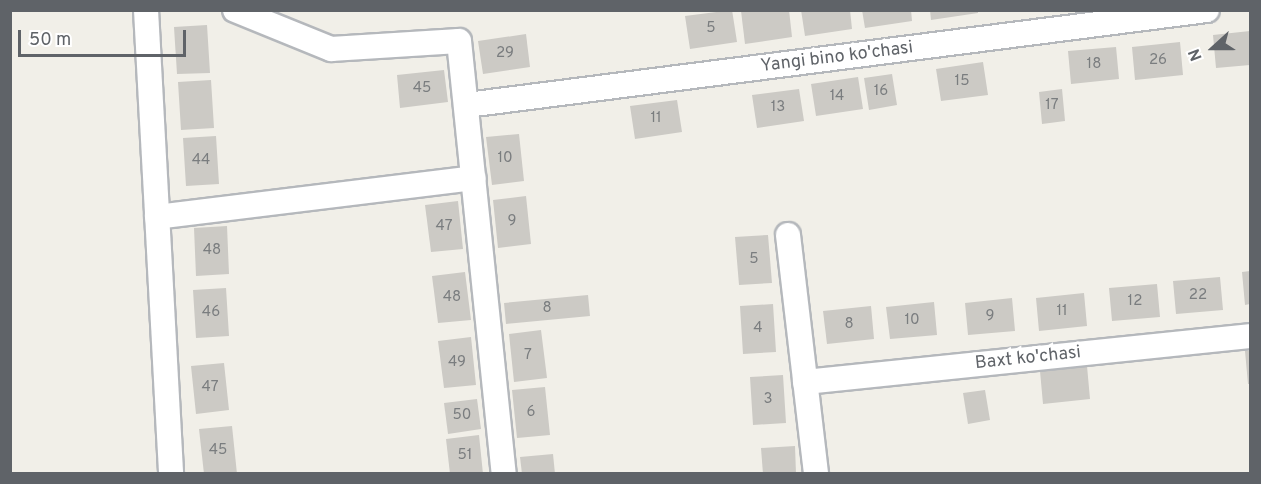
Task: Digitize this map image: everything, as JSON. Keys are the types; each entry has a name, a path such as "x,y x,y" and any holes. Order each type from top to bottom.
{"street":[{"path":"146,10 171,474"},
{"path":"236,10 331,49 459,41 504,474"},
{"name":"Yangi bino ko'chasi","path":"467,105 1207,10"},
{"path":"157,218 474,178"},
{"path":"788,235 816,474"},
{"name":"Baxt ko'chasi","path":"805,382 1251,336"}],"building":[{"path":"732,10 737,42 690,49 685,16"},
{"path":"789,10 792,37 745,44 741,11"},
{"path":"801,10 850,10 852,29 805,36"},
{"path":"862,10 911,10 912,21 865,28"},
{"path":"930,10 978,10 978,13 931,20"},
{"path":"207,25 210,73 177,74 174,27"},
{"path":"1250,31 1250,65 1216,68 1213,35"},
{"path":"526,34 530,67 483,74 478,41"},
{"path":"1180,42 1183,75 1135,80 1132,47"},
{"path":"1116,47 1119,79 1071,84 1068,51"},
{"path":"983,62 988,95 941,101 936,69"},
{"path":"444,70 448,102 400,108 397,75"},
{"path":"892,74 897,105 869,110 864,78"},
{"path":"858,77 863,109 816,116 811,84"},
{"path":"211,80 214,128 181,130 178,82"},
{"path":"799,89 804,121 757,128 752,95"},
{"path":"1062,89 1065,121 1042,124 1039,92"},
{"path":"677,100 682,132 635,139 630,106"},
{"path":"519,134 524,181 492,185 486,137"},
{"path":"216,136 219,184 186,186 183,138"},
{"path":"526,196 531,244 498,248 493,200"},
{"path":"458,201 463,249 431,252 425,205"},
{"path":"227,226 229,274 196,276 194,228"},
{"path":"768,235 772,283 739,285 735,237"},
{"path":"1250,271 1250,304 1245,305 1242,272"},
{"path":"465,272 471,320 438,323 432,276"},
{"path":"1220,277 1223,310 1176,314 1173,281"},
{"path":"1157,284 1160,317 1112,321 1109,288"},
{"path":"226,288 229,336 196,338 193,290"},
{"path":"1084,293 1087,326 1039,331 1036,298"},
{"path":"588,295 590,316 506,324 504,303"},
{"path":"1012,298 1015,331 968,335 965,303"},
{"path":"934,302 937,335 890,339 886,307"},
{"path":"773,304 776,352 743,354 740,306"},
{"path":"871,306 874,339 827,344 823,311"},
{"path":"541,330 547,378 514,382 509,334"},
{"path":"471,337 476,385 444,388 438,341"},
{"path":"1245,351 1250,351 1250,384 1248,384"},
{"path":"224,363 229,410 196,414 191,366"},
{"path":"1087,366 1090,399 1043,404 1040,371"},
{"path":"783,375 786,423 753,425 750,377"},
{"path":"545,387 550,435 517,438 512,390"},
{"path":"985,390 990,420 968,424 963,393"},
{"path":"477,399 481,429 448,434 444,403"},
{"path":"232,426 237,474 204,474 199,429"},
{"path":"479,435 483,474 450,474 446,439"},
{"path":"795,446 796,474 763,474 761,448"},
{"path":"553,454 555,474 522,474 520,457"}]}
